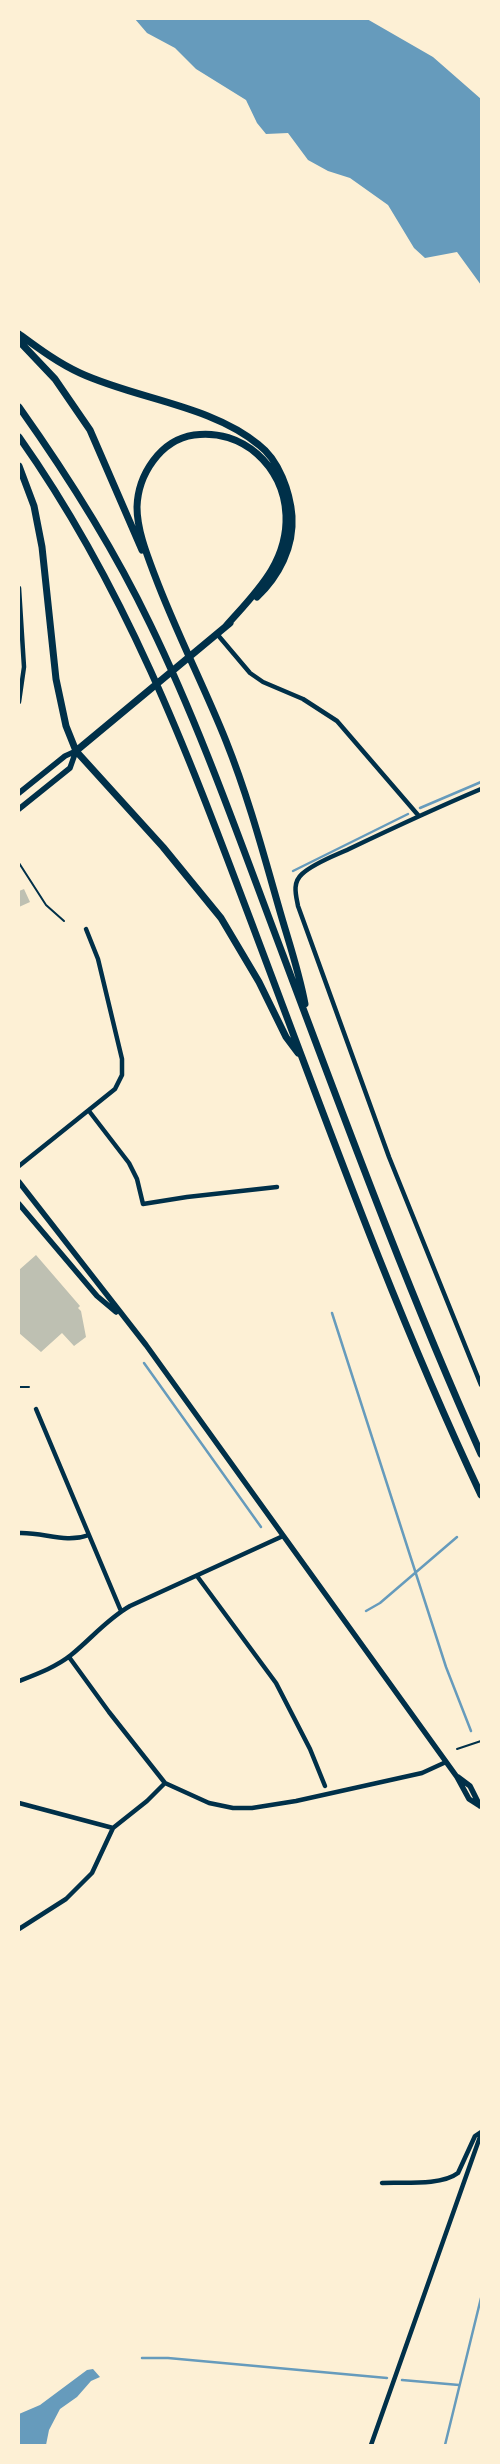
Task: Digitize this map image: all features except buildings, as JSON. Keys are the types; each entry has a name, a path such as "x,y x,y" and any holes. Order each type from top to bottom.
{"highway":[{"path":"19,334 51,357 79,372 218,421 241,432 261,446 282,478 291,506 292,525 288,547 282,566 268,587 209,641 76,751"},
{"path":"19,341 55,379 90,430 138,543 148,559"},
{"path":"19,407 90,514 121,568 164,653 229,808 391,1243 481,1454"},
{"path":"226,626 264,584 275,566 283,547 287,523 282,493 271,468 255,451 236,439 209,433 186,436 166,447 150,463 139,487 137,509 142,541 226,741 252,813 300,975 308,1021"},
{"path":"19,437 41,469 108,579 153,672 194,769 303,1058 429,1380 481,1495"},
{"path":"19,466 34,506 42,547 54,670 62,712 76,751 163,847 220,918 259,982 286,1037 303,1058"}],"main road":[{"path":"19,793 64,756 76,751"},
{"path":"19,809 70,768 76,751"},
{"path":"19,1182 105,1290 120,1315"},
{"path":"19,1204 97,1296 120,1315 146,1345 457,1777 470,1786 481,1807"}],"street":[{"path":"19,588 24,667 19,702"},
{"path":"217,634 250,673 263,682 304,699 337,721 418,815"},
{"path":"481,789 418,815 302,874 297,881 295,892 298,906 389,1157 481,1385"},
{"path":"19,1166 115,1089 122,1075 123,1066 98,959 86,929"},
{"path":"88,1111 129,1163 143,1204 277,1187"},
{"path":"36,1409 121,1611"},
{"path":"19,1533 34,1532 67,1540 89,1535"},
{"path":"19,1681 69,1657 121,1611 283,1536"},
{"path":"197,1576 276,1683 310,1749 325,1786"},
{"path":"69,1657 108,1712 166,1782 209,1803 233,1808 252,1808 422,1773 446,1762"},
{"path":"19,1929 66,1899 92,1873 112,1828 147,1802 166,1782"},
{"path":"19,1803 112,1828"},
{"path":"382,2183 441,2180 453,2177 458,2173 475,2136 481,2133"},
{"path":"371,2445 481,2133"}],"path":[{"path":"19,863 46,905 64,921"},
{"path":"19,1387 29,1387"},
{"path":"457,1750 481,1741"}],"water":[{"path":"135,19 367,19 433,57 481,99 481,285 457,252 425,258 414,248 388,205 350,178 328,171 308,160 288,133 266,134 257,123 246,100 196,69 175,48 147,33"},
{"path":"93,2369 100,2377 91,2381 77,2397 60,2409 49,2430 46,2445 19,2445 19,2414 40,2405 87,2370"}],"waterway":[{"path":"420,808 481,782"},
{"path":"293,871 408,814"},
{"path":"332,1313 446,1667 471,1731"},
{"path":"144,1363 261,1527"},
{"path":"366,1611 380,1603 457,1537"},
{"path":"445,2445 481,2298"},
{"path":"142,2358 168,2358 387,2378"},
{"path":"402,2380 459,2385"}]}
